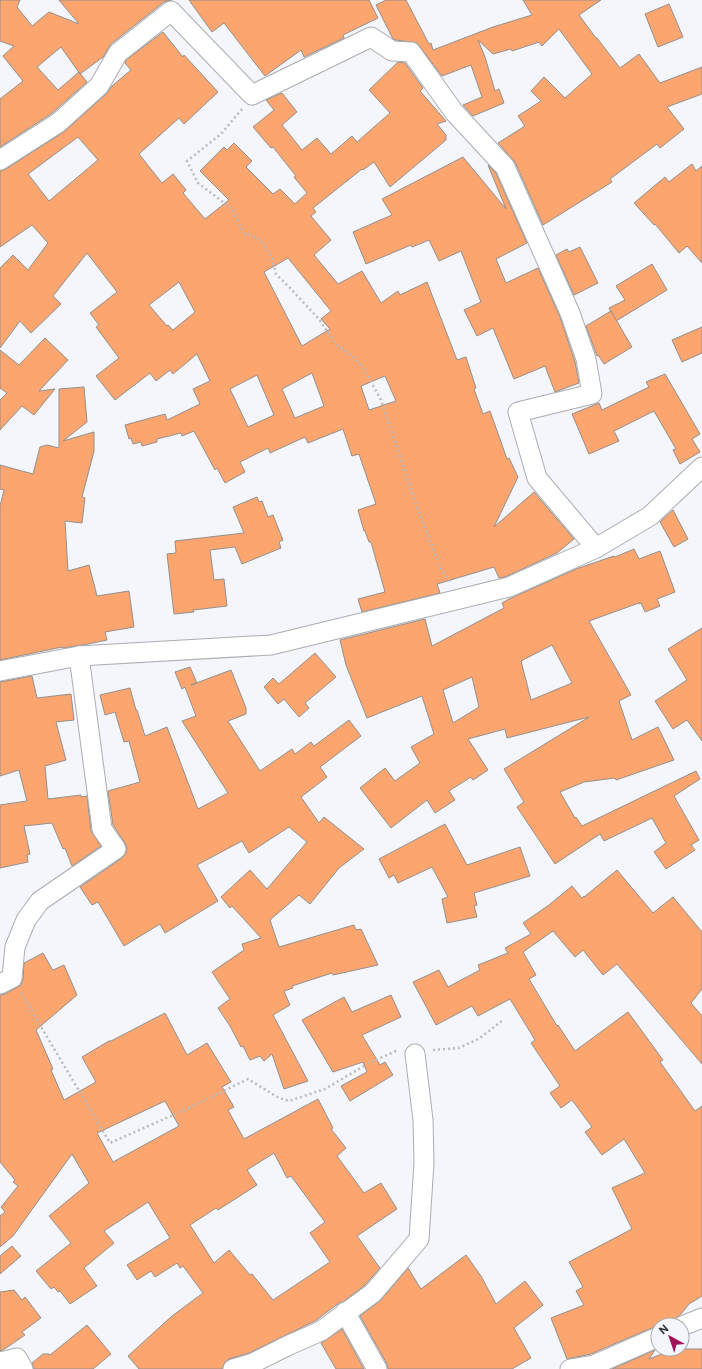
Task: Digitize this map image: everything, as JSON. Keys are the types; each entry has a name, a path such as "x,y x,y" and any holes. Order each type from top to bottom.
{"street":[{"path":"0,160 58,123 99,86 118,52 171,11 252,95 371,37 392,52 411,52 454,112 505,167 570,313 586,359 592,394 518,412 537,478 596,548"},
{"path":"0,671 79,656 271,645 508,587 596,548 650,516 702,467"},
{"path":"6,981 15,947 26,920 40,901 116,849 102,829 79,656"},
{"path":"233,1369 253,1363 320,1331 373,1293 419,1238 424,1163 423,1120 415,1054"},
{"path":"345,1312 377,1369"},
{"path":"690,1323 702,1318"},
{"path":"570,1369 594,1365 650,1340"},
{"path":"0,1362 17,1358 23,1369"}],"path":[{"path":"252,95 221,134 187,161 198,183 232,209 244,233 260,239 272,258 276,274 318,318 338,345 356,358 364,369 381,400 416,504 441,569 456,588 466,597"},
{"path":"6,981 110,1143 191,1107 248,1079 279,1098 289,1101 325,1090 369,1063 396,1051 415,1054 436,1049 459,1048 480,1038 503,1020"}],"building":[{"path":"0,0 20,0 17,7 32,26 49,12 79,24 59,0 172,0 164,2 111,44 103,57 80,74 87,82 51,114 0,147 0,99 23,81 3,56 14,46 0,41","holes":["61,47 79,72 58,90 37,67"]},
{"path":"189,0 369,0 378,18 343,35 344,38 304,57 301,50 265,76 224,23 212,32"},
{"path":"386,0 406,0 429,44 431,43 433,50 493,27 532,15 523,0 601,0 579,15 620,68 639,54 660,83 702,67 702,94 667,107 684,129 660,148 657,144 610,179 612,182 543,225 515,162 498,143 525,126 518,116 541,101 531,91 544,77 565,98 592,74 559,29 542,46 539,42 512,51 511,49 493,54 478,40 485,57 495,91 499,89 504,103 473,116 463,105 482,97 471,65 442,76 417,43 393,39 376,5"},
{"path":"669,4 683,37 658,47 645,14"},
{"path":"163,32 183,57 184,55 218,92 184,124 179,118 139,154 162,183 173,174 186,190 183,193 205,219 229,200 200,171 224,147 227,150 234,143 252,161 246,167 273,194 280,189 295,204 307,193 294,177 296,176 273,147 271,148 253,127 274,110 266,100 282,93 297,112 282,125 302,150 317,138 331,154 352,136 357,142 390,113 369,90 398,62 405,63 423,88 420,91 446,121 437,124 446,135 446,140 390,187 374,162 363,170 362,169 313,208 316,212 311,216 331,240 314,255 338,284 362,271 381,303 398,291 400,295 427,282 457,360 466,357 476,388 474,389 483,414 490,411 507,459 509,458 518,477 494,527 534,492 574,539 557,553 505,577 499,578 494,567 437,584 440,593 362,612 358,599 385,592 371,542 369,542 364,531 358,510 376,504 359,454 352,456 343,429 308,443 305,437 270,453 268,448 240,462 245,472 225,483 217,468 215,470 194,431 182,436 181,433 157,439 157,442 142,446 141,442 133,444 131,438 129,439 125,425 165,414 167,420 200,404 193,389 210,381 197,354 173,374 170,370 156,381 150,373 115,400 96,376 119,358 96,327 99,325 90,313 117,292 87,253 53,296 61,304 31,333 20,321 0,348 0,268 13,255 28,270 48,243 32,225 0,247 0,171 6,169 65,131 131,70 125,63 126,60","holes":["78,137 98,160 49,201 28,174","288,258 331,311 321,319 330,329 302,346 264,272","179,282 195,312 173,330 168,325 167,326 149,305","312,373 324,406 295,418 282,389","257,375 274,415 248,427 230,389","385,376 396,401 369,410 361,386"]},
{"path":"463,157 506,209 488,165 496,173 527,243 496,259 506,283 538,268 560,317 575,362 579,383 555,392 545,366 514,379 493,328 477,336 464,310 481,302 461,251 439,261 429,240 412,247 411,245 366,264 353,232 392,215 382,199"},
{"path":"692,164 696,171 702,166 702,263 687,246 679,253 655,224 654,225 634,203 665,177 669,182"},
{"path":"580,247 598,283 574,295 556,255 567,249 569,252"},
{"path":"652,264 667,290 616,321 609,308 625,300 616,286"},
{"path":"611,311 632,347 604,364 598,355 597,356 586,326"},
{"path":"702,327 702,353 682,362 672,340"},
{"path":"45,338 68,360 39,391 55,389 34,415 22,406 0,430 0,400 7,393 0,388 0,350 19,365"},
{"path":"665,374 700,434 692,439 700,452 680,464 673,450 676,449 654,411 614,431 619,441 589,454 572,414 599,403 602,410 649,387 646,382"},
{"path":"84,387 87,422 63,441 94,432 94,451 82,497 85,498 82,523 65,521 68,571 89,565 97,596 129,591 134,627 105,632 107,640 62,647 0,660 0,506 4,490 0,489 0,465 33,474 40,447 47,445 59,448 59,389"},
{"path":"257,497 259,502 262,501 268,517 273,515 283,540 279,542 281,548 242,564 235,547 210,550 214,580 224,579 227,606 174,614 167,554 176,553 175,541 244,533 233,507"},
{"path":"673,510 688,539 674,547 660,522"},
{"path":"634,549 639,559 660,551 675,592 657,599 660,606 645,612 641,603 639,603 589,621 631,695 619,701 632,740 658,727 674,760 616,780 615,778 584,782 560,792 575,818 576,817 582,826 696,771 700,779 674,796 699,840 691,845 695,850 666,869 654,852 666,843 652,818 604,841 600,834 555,864 517,807 524,802 504,769 589,717 507,738 505,729 468,739 488,770 473,780 471,777 449,791 455,800 435,813 427,800 391,828 360,788 385,768 395,781 420,763 411,747 434,734 422,696 367,718 346,665 340,640 425,619 432,646 504,608 502,603 507,600 576,569 614,556 615,557","holes":["552,645 572,683 531,700 521,661","472,677 479,707 453,723 443,690"]},
{"path":"702,628 702,741 687,720 673,729 655,701 687,680 668,649"},
{"path":"315,653 336,677 305,703 309,708 299,717 284,699 278,704 264,687 273,678 279,684"},
{"path":"190,667 197,683 231,670 246,708 246,714 228,721 260,771 292,749 295,754 311,742 314,746 349,720 361,736 320,767 327,777 301,797 319,823 324,817 364,849 339,868 310,904 299,895 270,920 279,947 354,925 356,930 361,929 378,965 333,975 332,973 292,986 293,988 284,991 290,1005 273,1015 308,1081 284,1089 272,1054 264,1061 260,1056 250,1060 243,1046 241,1047 218,1008 230,999 212,972 244,950 242,944 261,938 232,906 230,908 221,897 250,870 267,889 307,842 289,827 249,853 242,841 197,865 218,901 165,933 160,924 124,946 98,902 92,905 80,887 122,858 126,853 127,848 125,843 113,825 108,791 140,782 129,741 124,742 115,712 105,715 100,695 130,688 145,736 167,727 198,809 228,793 182,721 196,716 185,687 182,689 175,672"},
{"path":"32,676 37,698 71,694 74,720 56,722 66,760 45,766 48,799 81,795 81,797 87,796 91,831 101,846 72,866 65,848 63,849 52,823 24,826 30,854 27,855 28,862 0,868 0,805 27,801 19,770 0,776 0,682"},
{"path":"445,824 467,865 520,847 530,876 474,893 477,905 474,906 477,917 447,923 442,899 448,897 432,867 398,883 394,875 389,878 379,859"},
{"path":"617,870 653,913 673,897 702,932 702,989 691,1003 702,1016 702,1064 617,964 603,975 583,950 575,957 553,931 523,952 536,975 529,979 557,1026 558,1025 575,1051 628,1012 663,1060 660,1062 695,1111 702,1106 702,1296 689,1304 677,1317 650,1317 650,1329 591,1354 567,1359 551,1318 584,1305 576,1291 583,1287 569,1262 632,1229 612,1188 645,1173 624,1139 602,1155 585,1132 592,1127 572,1100 561,1108 550,1093 560,1086 531,1043 535,1040 510,999 478,1016 472,1006 436,1025 413,982 439,970 448,987 480,970 478,965 508,953 505,948 531,934 523,923 549,905 572,886 582,898"},
{"path":"43,953 53,970 64,965 77,995 36,1030 53,1069 51,1070 64,1100 96,1082 82,1057 109,1041 165,1013 187,1055 207,1043 231,1082 222,1087 234,1107 228,1110 244,1139 318,1099 333,1128 331,1129 346,1148 337,1156 364,1193 381,1183 397,1209 357,1236 380,1268 365,1285 315,1321 249,1353 229,1359 225,1362 222,1369 139,1369 128,1356 172,1316 203,1293 183,1266 180,1268 177,1263 155,1277 151,1271 137,1280 127,1265 170,1238 148,1202 104,1231 114,1243 84,1268 97,1286 70,1304 60,1291 58,1292 54,1287 51,1289 36,1271 71,1243 49,1216 89,1183 72,1154 13,1236 0,1247 0,1216 5,1212 1,1207 18,1186 13,1182 15,1180 0,1162 0,995 5,994 21,985 24,963","holes":["165,1101 179,1126 113,1162 97,1133","274,1153 287,1178 291,1176 325,1222 310,1233 330,1262 273,1300 252,1274 250,1275 229,1250 214,1263 190,1225 216,1208 218,1210 257,1185 247,1170"]},
{"path":"391,995 401,1017 362,1035 380,1065 385,1062 393,1075 350,1101 341,1086 367,1072 363,1062 333,1072 302,1020 344,997 352,1012"},
{"path":"12,1246 21,1256 0,1274 0,1256"},
{"path":"466,1255 481,1276 496,1304 525,1281 543,1305 514,1328 531,1358 512,1369 388,1369 387,1364 360,1316 381,1300 408,1268 421,1289"},
{"path":"14,1290 22,1300 25,1297 41,1318 22,1332 25,1335 0,1351 0,1292"},
{"path":"87,1325 111,1354 93,1369 34,1369 32,1363 43,1354 50,1355"},
{"path":"342,1329 364,1369 336,1369 321,1343"},
{"path":"690,1349 702,1349 702,1369 612,1369 650,1352 649,1359 654,1357 690,1357"}]}
